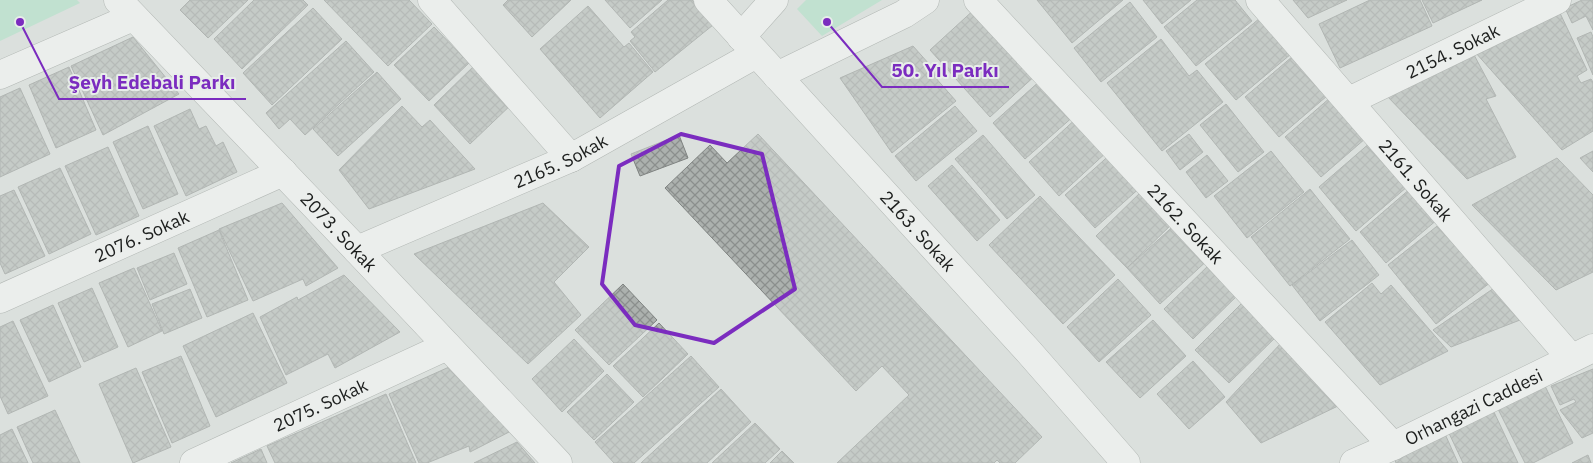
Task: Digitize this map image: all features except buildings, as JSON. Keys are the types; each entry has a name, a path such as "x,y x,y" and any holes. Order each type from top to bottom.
{"street":[{"path":"432,0 570,158"},
{"name":"2163. Sokak","path":"708,0 1028,352 1126,463"},
{"name":"2165. Sokak","path":"358,250 570,158 748,46 774,0"},
{"path":"777,76 904,14 925,0"},
{"name":"2162. Sokak","path":"978,0 1393,446"},
{"name":"2161. Sokak","path":"1260,0 1349,101 1582,353"},
{"name":"2154. Sokak","path":"1349,101 1557,0"},
{"path":"0,75 125,8"},
{"name":"2073. Sokak","path":"125,8 358,250 558,463"},
{"name":"2076. Sokak","path":"0,299 283,172"},
{"name":"2075. Sokak","path":"194,463 447,346"},
{"name":"Orhangazi Caddesi","path":"1354,463 1393,446 1582,353"}],"highlighted area":[{"path":"681,134 762,154 795,289 714,343 635,325 602,284 619,166"}],"green space":[{"path":"0,0 77,0 80,3 0,41"},
{"path":"806,0 882,0 822,36 797,9"}],"place":[{"name":"Şeyh Edebali Parkı","path":"20,22"},
{"name":"50. Yıl Parkı","path":"827,22"}]}
